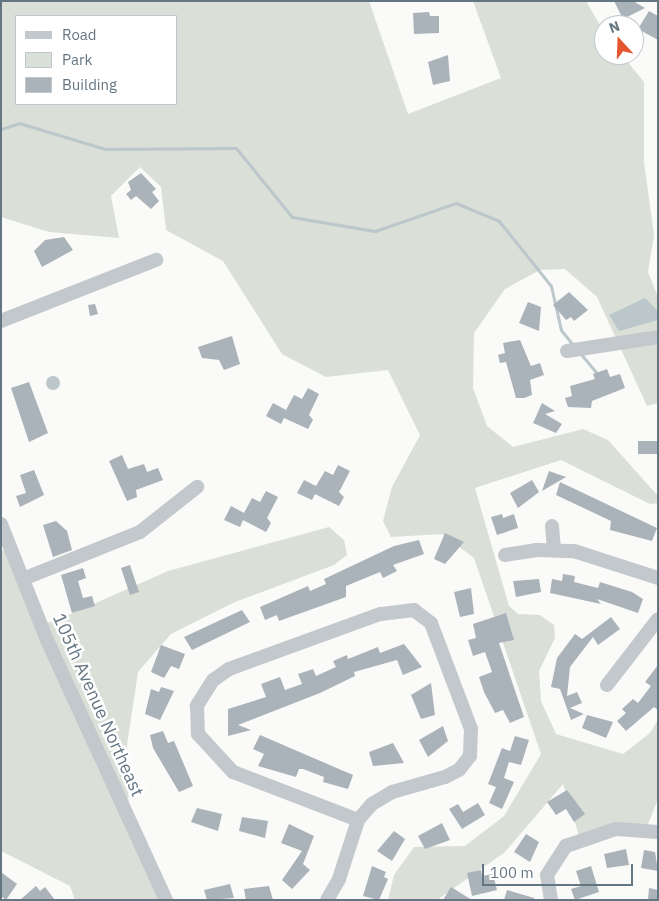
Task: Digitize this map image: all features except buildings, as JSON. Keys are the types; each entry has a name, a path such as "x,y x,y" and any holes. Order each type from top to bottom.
{"street":[{"path":"1,321 156,260"},
{"path":"567,351 658,337"},
{"path":"23,579 140,532 197,487"},
{"name":"105th Avenue Northeast","path":"1,524 23,579 166,900"},
{"path":"552,526 554,550"},
{"path":"505,555 554,550 597,557 658,578"},
{"path":"326,900 339,879 358,820 372,804 392,792 460,770 473,746 471,729 431,623 414,610 380,614 229,669 202,692 197,706 198,734 220,763 233,772 358,820"},
{"path":"607,685 658,618"},
{"path":"551,900 547,875 566,846 616,829 658,832"}],"green space":[{"path":"1,1 369,1 408,114 501,78 473,1 586,1 594,15 594,65 630,65 644,82 644,162 654,235 648,272 658,297 658,403 647,406 597,297 565,269 540,270 505,289 474,333 473,388 487,426 513,447 583,429 608,440 658,496 658,503 650,504 561,460 475,488 509,606 518,614 540,615 554,625 555,638 539,671 541,701 556,734 623,754 650,733 658,720 658,799 646,829 580,839 563,784 505,852 437,900 388,900 394,875 414,847 465,846 504,816 541,754 474,558 442,534 391,537 383,521 392,487 420,435 388,370 326,377 282,354 223,261 166,230 161,187 140,167 111,196 119,238 49,232 1,217"},
{"path":"329,527 344,540 347,555 334,565 235,602 171,634 138,672 127,745 129,817 166,900 75,900 70,886 1,851 1,551 11,548 41,623 53,622 168,571"}],"shaded area":[{"path":"645,298 657,310 658,320 619,331 609,315"},
{"path":"50,376 56,376 60,383 56,390 50,390 46,386 46,380"}],"waterway":[{"path":"1,129 19,123 105,149 236,148 292,217 375,231 456,203 499,221 551,286 561,330 574,346"},
{"path":"580,353 597,373"}]}
